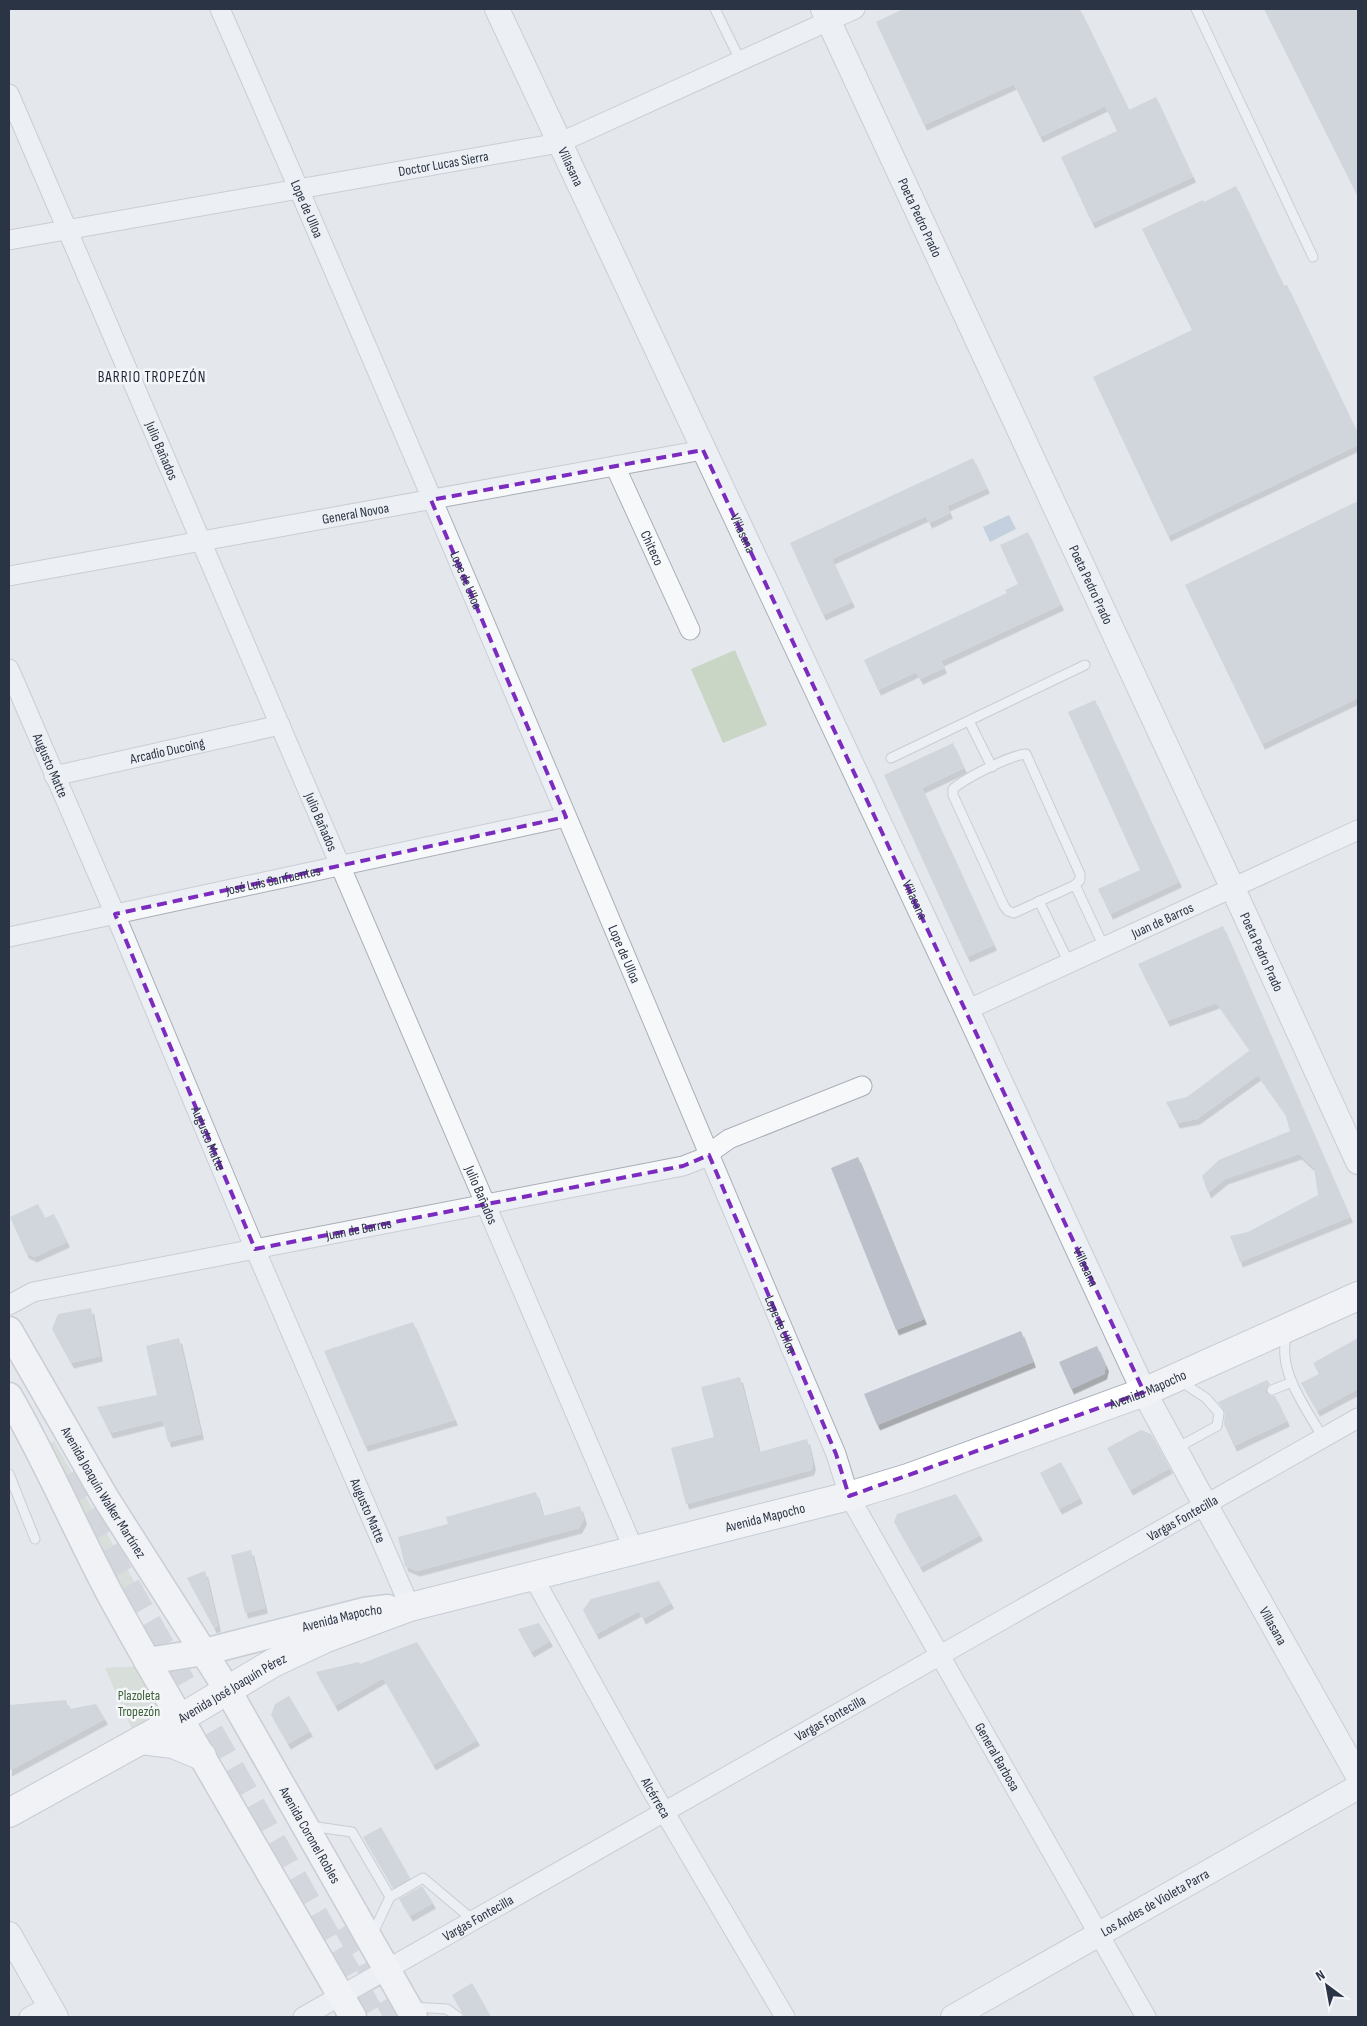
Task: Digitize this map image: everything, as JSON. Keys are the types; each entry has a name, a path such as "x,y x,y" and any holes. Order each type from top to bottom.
{"main road":[{"name":"Avenida Mapocho","path":"147,1660 204,1652 364,1611 410,1607 849,1496 908,1478 1144,1392 1358,1296"},
{"name":"Avenida Joaquín Walker Martínez","path":"9,1330 105,1497 204,1652"},
{"path":"9,1396 43,1458 96,1567 147,1660 346,2007"},
{"name":"Avenida José Joaquín Pérez","path":"9,1813 180,1718 296,1650 410,1607"},
{"name":"Avenida Coronel Robles","path":"204,1652 228,1689 411,2012"},
{"path":"141,1740 173,1744 202,1756"}],"street":[{"name":"Lope de Ulloa","path":"220,9 299,188 836,1454 849,1496"},
{"name":"Villasana","path":"497,9 967,1010 1144,1392 1358,1776"},
{"name":"Doctor Lucas Sierra","path":"9,240 559,143 742,62 826,15 855,9"},
{"name":"Poeta Pedro Prado","path":"826,15 1233,888 1358,1162"},
{"name":"Julio Bañados","path":"9,94 634,1550"},
{"name":"General Novoa","path":"9,576 703,450"},
{"name":"Chiteco","path":"615,466 690,630"},
{"name":"Augusto Matte","path":"9,669 255,1249 410,1607"},
{"name":"Arcadio Ducoing","path":"54,776 280,725"},
{"name":"José Luis Sanfuentes","path":"9,936 566,817"},
{"name":"Juan de Barros","path":"967,1010 1358,830"},
{"path":"709,1154 729,1139 862,1086"},
{"name":"Juan de Barros","path":"9,1305 33,1292 683,1166 709,1154"},
{"name":"Vargas Fontecilla","path":"303,2017 346,2007 387,1969 1206,1506 1358,1418"},
{"name":"General Barbosa","path":"849,1496 1146,2017"},
{"name":"Alcérreca","path":"532,1575 664,1812 785,2017"},
{"name":"Los Andes de Violeta Parra","path":"953,2017 1358,1788"},
{"path":"9,1934 45,2014"}],"lane":[{"path":"715,9 742,62"},
{"path":"1196,9 1313,257"},
{"path":"891,758 1085,665"},
{"path":"969,721 992,767"},
{"path":"1026,754 1080,874 1080,880 1075,885 1014,913 1008,911 953,795 953,788 958,784 992,767 1019,755 1026,754"},
{"path":"1075,885 1104,947"},
{"path":"1040,901 1069,963"},
{"path":"1288,1328 1284,1342 1284,1358 1292,1382 1323,1438"},
{"path":"1175,1449 1218,1426 1218,1413 1206,1398 1176,1378"},
{"path":"1272,1390 1292,1382"},
{"path":"9,1474 35,1539"},
{"path":"305,1826 352,1832 390,1897"},
{"path":"370,1940 390,1897 423,1878 473,1920"},
{"path":"411,2012 447,2009 458,2017"}],"highlighted area":[{"path":"703,450 1144,1392 849,1496 836,1454 709,1155 683,1166 255,1249 115,914 566,817 431,500"}],"green space":[{"path":"735,650 767,725 723,743 691,669"},
{"path":"54,1441 147,1604 133,1612 74,1496 50,1443"},
{"name":"Plazoleta Tropezón","path":"140,1666 163,1710 132,1729 105,1668"}],"water":[{"path":"1009,515 1016,529 990,542 983,527"}],"building":[{"path":"903,9 1080,9 1129,110 1156,97 1193,177 1092,223 1061,157 1117,131 1105,106 1040,137 1014,84 924,125 876,22"},
{"path":"1264,9 1358,9 1358,197"},
{"path":"1236,186 1284,286 1287,285 1358,434 1358,445 1168,536 1093,377 1192,330 1142,229"},
{"path":"973,458 987,488 947,506 950,513 929,523 926,516 832,559 852,602 823,615 790,543"},
{"path":"1358,501 1358,698 1262,744 1185,585"},
{"path":"1028,532 1061,605 941,661 944,668 920,679 916,672 878,690 864,660 1007,593 1005,590 1018,584 1000,545"},
{"path":"1095,700 1179,882 1110,914 1098,889 1140,870 1068,712"},
{"path":"953,743 964,768 922,788 994,945 967,957 884,775"},
{"path":"1223,926 1350,1217 1240,1262 1230,1236 1248,1232 1318,1195 1314,1168 1299,1154 1225,1179 1208,1193 1202,1176 1219,1160 1290,1131 1285,1113 1258,1075 1197,1119 1177,1123 1166,1102 1187,1097 1250,1050 1217,1003 1167,1021 1138,964"},
{"path":"858,1157 924,1319 896,1330 831,1168"},
{"path":"38,1204 45,1218 54,1214 67,1242 34,1257 26,1253 10,1217"},
{"path":"91,1308 100,1356 71,1363 52,1329 58,1314"},
{"path":"413,1322 455,1420 365,1446 324,1351"},
{"path":"1021,1331 1033,1362 877,1425 864,1394"},
{"path":"179,1338 201,1434 168,1442 163,1420 110,1433 97,1407 157,1395 146,1346"},
{"path":"1358,1338 1358,1389 1317,1411 1301,1383 1319,1374 1313,1363"},
{"path":"1097,1346 1106,1366 1104,1374 1071,1389 1059,1362"},
{"path":"740,1377 759,1452 807,1439 813,1464 811,1470 686,1504 671,1448 714,1437 701,1387"},
{"path":"1267,1380 1270,1384 1266,1389 1266,1393 1275,1396 1287,1421 1234,1446 1224,1424 1225,1411 1218,1402"},
{"path":"1141,1430 1151,1434 1170,1468 1130,1490 1107,1448"},
{"path":"1061,1462 1080,1498 1059,1509 1040,1473"},
{"path":"536,1492 543,1516 580,1506 584,1519 579,1528 417,1571 405,1566 398,1537 448,1524 446,1517"},
{"path":"956,1494 980,1535 920,1567 894,1522 897,1514"},
{"path":"251,1550 265,1608 245,1613 231,1555"},
{"path":"205,1571 218,1626 214,1628 187,1578"},
{"path":"659,1581 671,1603 643,1619 639,1611 596,1634 583,1610 591,1599"},
{"path":"539,1623 550,1641 531,1652 518,1629"},
{"path":"417,1642 477,1740 433,1765 383,1678 335,1706 316,1672 359,1662 360,1664"},
{"path":"289,1696 310,1731 288,1744 271,1715 275,1704"},
{"path":"66,1700 69,1709 96,1704 105,1719 9,1771 9,1705"},
{"path":"381,1827 410,1878 393,1888 363,1837"},
{"path":"422,1886 433,1903 410,1916 399,1899"},
{"path":"472,1983 491,2017 465,2017 452,1995"}],"tunnel":[{"path":"64,1477 372,2017"},
{"path":"347,1925 399,2017"}],"district":[{"name":"BARRIO TROPEZÓN","path":"152,377"}]}
